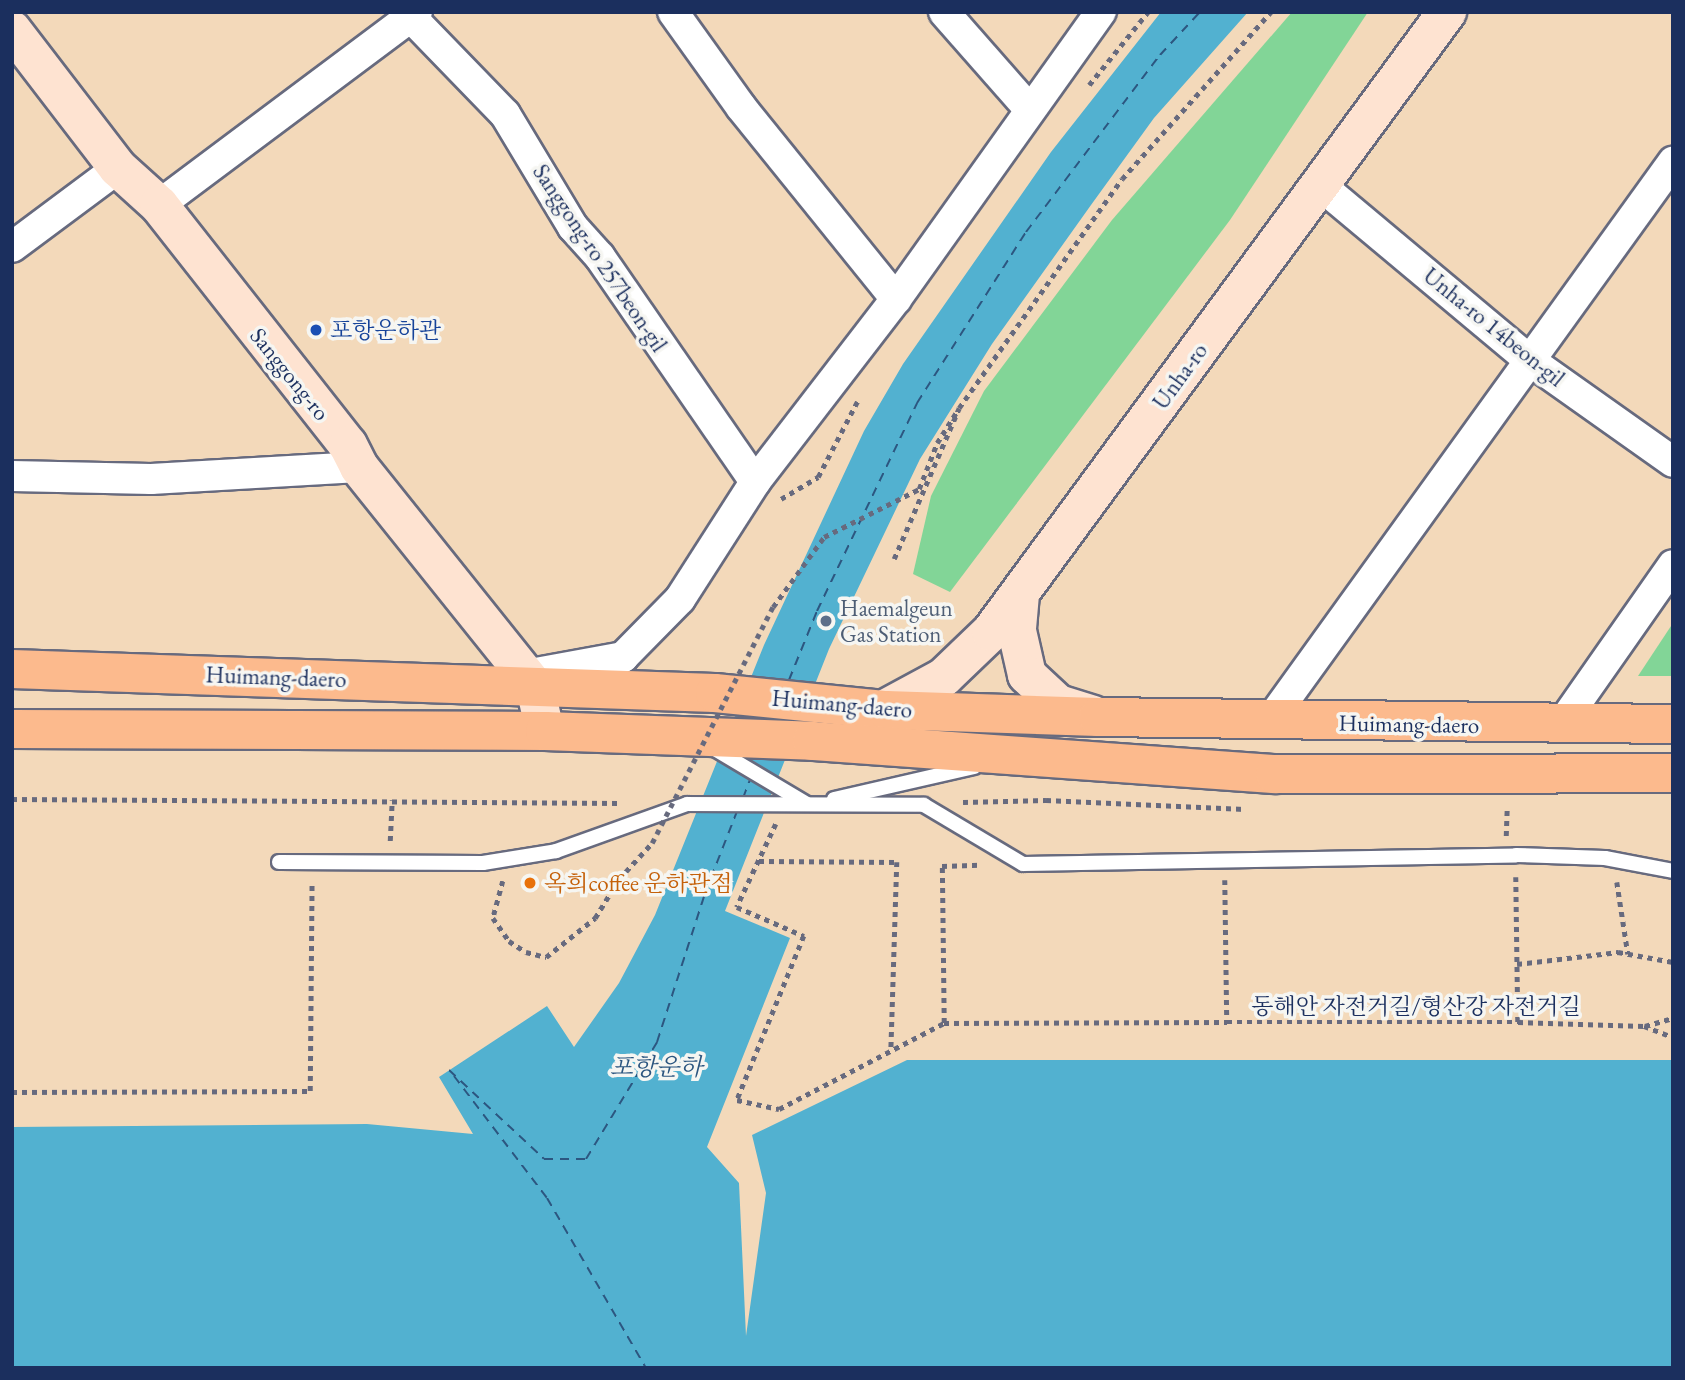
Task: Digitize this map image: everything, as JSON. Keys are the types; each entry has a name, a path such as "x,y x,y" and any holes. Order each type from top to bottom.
{"main road":[{"name":"Huimang-daero","path":"12,669 530,681 886,710 1098,717 1269,722 1561,725 1673,723"},
{"name":"Huimang-daero","path":"12,729 545,731 811,741 1275,774 1673,773"}],"street":[{"path":"673,12 741,107 896,299"},
{"path":"944,12 1030,110"},
{"path":"530,681 623,657 680,599 755,482 896,299 1101,12"},
{"name":"Unha-ro","path":"811,741 922,692 967,659 1020,594 1447,12"},
{"path":"159,205 411,14"},
{"name":"Sanggong-ro 257beon-gil","path":"411,14 505,114 573,227 600,257 755,482"},
{"name":"Sanggong-ro","path":"18,48 118,168 159,205 348,445 359,467 530,681 545,731"},
{"path":"1269,722 1532,362 1673,162"},
{"path":"12,247 118,168"},
{"name":"Unha-ro 14beon-gil","path":"1320,185 1532,362 1673,462"},
{"path":"12,475 151,480 359,467"},
{"path":"1561,725 1673,565"},
{"path":"1020,594 1017,631 1027,675 1058,704 1098,717"}],"lane":[{"path":"692,736 808,805 1020,756"},
{"path":"279,862 483,863 519,858 556,851 671,807 925,805 1024,864 1225,863 1516,855 1614,860 1673,871"}],"path":[{"path":"510,871 497,895 493,918 509,941 526,952 546,957 595,918 619,879 652,843 773,607 824,537 919,489 937,443 959,408 1122,179 1271,12"},
{"path":"894,559 959,408"},
{"path":"12,799 624,803"},
{"path":"388,863 392,800"},
{"path":"785,805 737,907 804,936 737,1100 779,1109 944,1023 1227,1022"},
{"path":"1516,855 1518,1022"},
{"path":"1614,860 1628,954"},
{"path":"759,861 897,862 891,1051"},
{"path":"12,1093 310,1091 312,862"},
{"name":"동해안 자전거길/형산강 자전거길","path":"1225,863 1227,1022 1518,1022 1644,1026 1673,1037"},
{"path":"944,1023 942,866 1024,864"},
{"path":"1517,964 1587,953 1628,954 1673,962"},
{"path":"1644,1026 1673,1018"}],"green space":[{"path":"1292,12 1368,12 1230,220 950,592 913,574 931,496 984,391 1112,220"},
{"path":"1673,623 1673,676 1638,676"}],"water":[{"name":"포항운하","path":"1161,12 1248,12 1154,118 992,344 920,459 829,649 725,911 790,938 707,1147 739,1183 746,1336 766,1193 752,1135 907,1060 1673,1060 1673,1368 12,1368 12,1127 367,1124 473,1134 439,1077 547,1006 574,1047 619,983 655,915 764,645 864,431 903,364 1051,152"}],"ferry route":[{"path":"789,680 817,611 917,403 1026,232 1160,55 1200,12"},
{"path":"743,798 751,777"},
{"path":"449,1070 544,1159 586,1159 657,1042 705,893 738,809"},
{"path":"454,1076 547,1198 646,1368"}],"place":[{"name":"포항운하관","path":"316,330"},
{"name":"Haemalgeun Gas Station","path":"826,621"},
{"name":"옥희coffee 운하관점","path":"530,883"}]}
